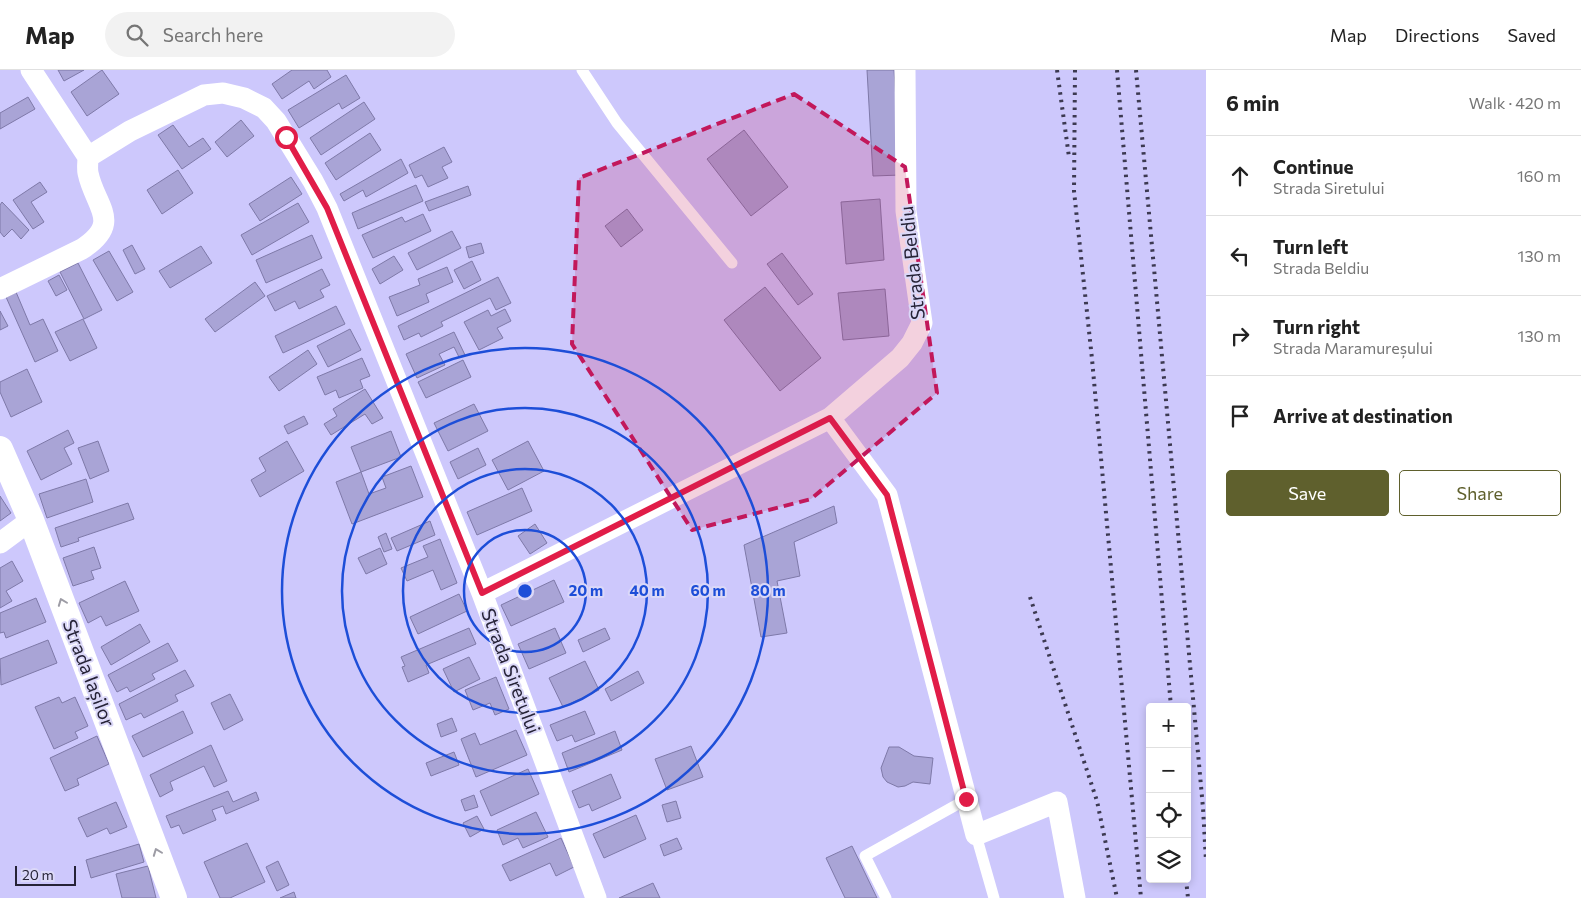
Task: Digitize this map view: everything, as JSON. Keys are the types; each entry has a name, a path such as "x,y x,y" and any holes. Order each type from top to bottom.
{"street":[{"path":"0,289 82,249 94,240 103,228 105,218 88,172 88,156 31,70"},
{"name":"Strada Beldiu","path":"482,593 830,418 900,358 912,343 922,323 906,211 905,70"},
{"name":"Strada Siretului","path":"88,156 130,131 204,95 223,93 244,98 264,108 291,144 327,208 482,593 596,898"},
{"path":"830,418 887,495 976,835 1057,802 1075,898"},
{"name":"Strada Iașilor","path":"0,449 31,520 174,898"},
{"path":"0,543 31,520"}],"lane":[{"path":"582,70 618,123 732,262"},
{"path":"886,898 865,856 966,799"},
{"path":"976,835 994,898"}],"highlighted area":[{"path":"794,94 905,167 937,393 811,499 692,530 572,344 579,178"}],"building":[{"path":"58,70 84,70 64,81"},
{"path":"102,70 119,94 87,116 71,92"},
{"path":"292,70 327,70 331,77 314,89 309,81 282,99 272,84"},
{"path":"867,70 894,70 901,175 873,176"},
{"path":"346,75 360,98 342,109 339,103 299,128 288,110"},
{"path":"28,97 35,109 0,129 0,113"},
{"path":"364,102 375,119 321,155 310,138"},
{"path":"241,120 254,136 227,157 215,142"},
{"path":"173,125 189,147 203,138 211,149 182,169 158,135"},
{"path":"744,130 788,187 751,216 707,159"},
{"path":"370,133 381,150 336,180 325,163"},
{"path":"444,147 452,162 442,167 448,178 428,187 422,175 415,178 409,165"},
{"path":"401,159 408,173 366,197 363,190 344,201 340,194"},
{"path":"178,170 193,193 162,214 147,190"},
{"path":"291,177 302,194 260,221 249,204"},
{"path":"40,182 47,192 31,202 44,222 33,229 13,200"},
{"path":"416,185 423,201 358,229 352,213"},
{"path":"468,186 471,195 429,211 425,202"},
{"path":"880,199 884,260 846,264 841,202"},
{"path":"2,202 29,230 21,239 12,229 4,237 0,232 0,205"},
{"path":"298,203 309,222 252,255 241,235"},
{"path":"627,209 643,230 621,247 605,226"},
{"path":"423,214 431,231 373,258 362,235 402,217 405,222"},
{"path":"452,231 461,248 417,270 408,253"},
{"path":"312,235 322,258 266,283 256,260"},
{"path":"481,243 484,253 469,258 466,247"},
{"path":"132,245 145,269 135,274 123,250"},
{"path":"201,246 212,263 170,288 159,271"},
{"path":"109,251 133,292 117,301 93,260"},
{"path":"782,253 813,294 798,305 767,264"},
{"path":"394,256 403,270 380,284 372,269"},
{"path":"472,261 481,280 464,289 454,270"},
{"path":"78,263 102,310 84,319 60,272"},
{"path":"447,267 453,282 426,294 429,302 397,316 389,297 420,285 418,279"},
{"path":"322,269 330,285 320,290 324,297 299,309 295,301 275,311 267,296"},
{"path":"59,275 67,290 56,296 48,281"},
{"path":"498,277 511,303 496,310 490,298 441,322 443,326 421,337 419,333 404,340 398,326"},
{"path":"255,282 265,296 215,332 205,319"},
{"path":"765,287 821,358 780,391 724,320"},
{"path":"885,289 889,336 843,340 838,293"},
{"path":"16,292 30,325 43,319 58,351 35,362 6,297"},
{"path":"336,306 345,324 283,353 275,336"},
{"path":"505,309 511,321 497,328 503,338 479,350 464,322 488,310 491,316"},
{"path":"0,311 8,326 0,330"},
{"path":"83,319 97,348 70,361 55,332"},
{"path":"350,329 361,350 328,367 317,346"},
{"path":"454,332 465,355 459,357 454,347 439,354 445,365 417,378 406,354"},
{"path":"308,350 317,364 279,391 269,377"},
{"path":"362,358 370,376 360,380 363,388 339,398 336,390 325,395 317,377"},
{"path":"463,360 471,377 426,398 418,382"},
{"path":"27,369 42,402 11,417 0,392 0,382"},
{"path":"365,389 383,418 372,424 365,414 331,435 324,424 337,416 333,409"},
{"path":"474,404 488,431 448,451 434,423"},
{"path":"304,416 308,424 288,434 284,426"},
{"path":"68,430 74,443 64,448 72,464 41,480 27,451"},
{"path":"391,431 401,457 361,472 351,447"},
{"path":"98,441 109,471 90,479 78,448"},
{"path":"287,441 304,471 260,497 251,480 266,471 259,458"},
{"path":"528,441 544,471 508,490 492,460"},
{"path":"478,448 486,465 458,479 450,462"},
{"path":"411,466 423,497 352,524 336,482 361,472 369,494 386,488 382,477"},
{"path":"86,479 93,502 47,518 39,494"},
{"path":"522,488 532,511 477,535 467,512"},
{"path":"0,496 11,513 0,521"},
{"path":"128,503 134,519 78,538 79,541 61,547 55,528"},
{"path":"834,506 837,523 794,542 800,576 777,581 787,633 761,637 744,545"},
{"path":"430,521 435,535 397,551 391,538"},
{"path":"535,524 547,543 530,554 518,536"},
{"path":"386,533 392,549 384,552 378,537"},
{"path":"440,539 457,583 441,590 433,570 407,581 401,568 428,557 423,546"},
{"path":"94,547 101,568 91,571 94,579 73,586 63,558"},
{"path":"380,548 387,564 366,574 358,558"},
{"path":"12,561 23,581 6,591 12,601 0,608 0,568"},
{"path":"554,580 564,602 511,626 501,605"},
{"path":"125,581 139,611 106,626 101,616 88,623 79,603"},
{"path":"459,594 467,611 418,634 410,617"},
{"path":"36,598 46,622 6,638 4,632 0,633 0,613"},
{"path":"140,624 150,642 111,665 101,647"},
{"path":"469,628 476,644 426,665 429,673 408,682 402,667 405,666 401,657"},
{"path":"555,628 566,653 529,669 518,644"},
{"path":"605,628 610,639 583,652 578,640"},
{"path":"48,640 57,663 1,685 0,659"},
{"path":"168,643 178,661 152,674 155,679 130,692 127,687 117,692 108,675"},
{"path":"469,657 480,679 454,692 443,669"},
{"path":"585,661 599,690 563,707 549,678"},
{"path":"185,670 194,686 175,695 178,701 144,718 141,713 126,720 119,704"},
{"path":"638,671 644,683 611,701 605,689"},
{"path":"496,677 509,709 495,715 490,703 473,710 465,690"},
{"path":"230,694 243,720 224,730 211,703"},
{"path":"59,697 62,703 75,697 88,726 75,732 78,738 54,749 35,707"},
{"path":"183,711 193,733 143,757 132,736"},
{"path":"585,711 595,734 575,742 572,735 557,741 550,725"},
{"path":"452,718 457,731 441,737 437,724"},
{"path":"516,730 527,755 476,777 461,739 475,733 480,745"},
{"path":"615,731 622,750 569,772 562,753"},
{"path":"97,736 109,764 77,779 79,785 65,791 50,758"},
{"path":"211,745 227,781 214,787 204,766 170,782 173,790 160,797 150,775"},
{"path":"691,746 703,777 667,790 655,759"},
{"path":"889,747 899,747 914,756 933,758 930,784 913,782 898,787 887,782 883,777 881,768"},
{"path":"454,752 459,765 431,776 426,763"},
{"path":"528,769 539,794 491,816 480,791"},
{"path":"611,774 621,798 592,811 589,804 579,808 572,791"},
{"path":"228,791 233,802 256,792 259,800 226,814 223,806 212,810 216,820 183,834 179,825 171,828 166,816"},
{"path":"474,795 478,807 465,811 461,800"},
{"path":"676,801 681,818 667,822 662,805"},
{"path":"116,802 127,827 110,834 107,828 87,837 78,818"},
{"path":"536,812 548,837 523,848 518,838 503,845 497,830"},
{"path":"636,815 646,839 604,858 593,834"},
{"path":"477,816 484,829 470,837 463,823"},
{"path":"561,838 574,867 556,876 550,863 510,881 502,865"},
{"path":"677,838 682,849 664,856 660,845"},
{"path":"247,843 265,882 230,898 220,898 204,862"},
{"path":"139,844 144,862 91,878 86,860"},
{"path":"852,846 877,898 845,898 826,858"},
{"path":"278,861 289,885 277,891 266,867"},
{"path":"148,866 156,898 122,898 116,874"},
{"path":"653,883 660,898 619,898"},
{"path":"294,892 296,898 280,898"}],"railway":[{"path":"1057,70 1069,157"},
{"path":"1075,70 1074,191 1092,359 1141,898"},
{"path":"1117,70 1171,703"},
{"path":"1136,70 1203,808 1206,861"},
{"path":"1030,597 1097,801 1117,898"},
{"path":"1186,883 1188,898"}],"route":[{"path":"286,137 327,208 482,593 830,418 887,495 966,799"}]}
